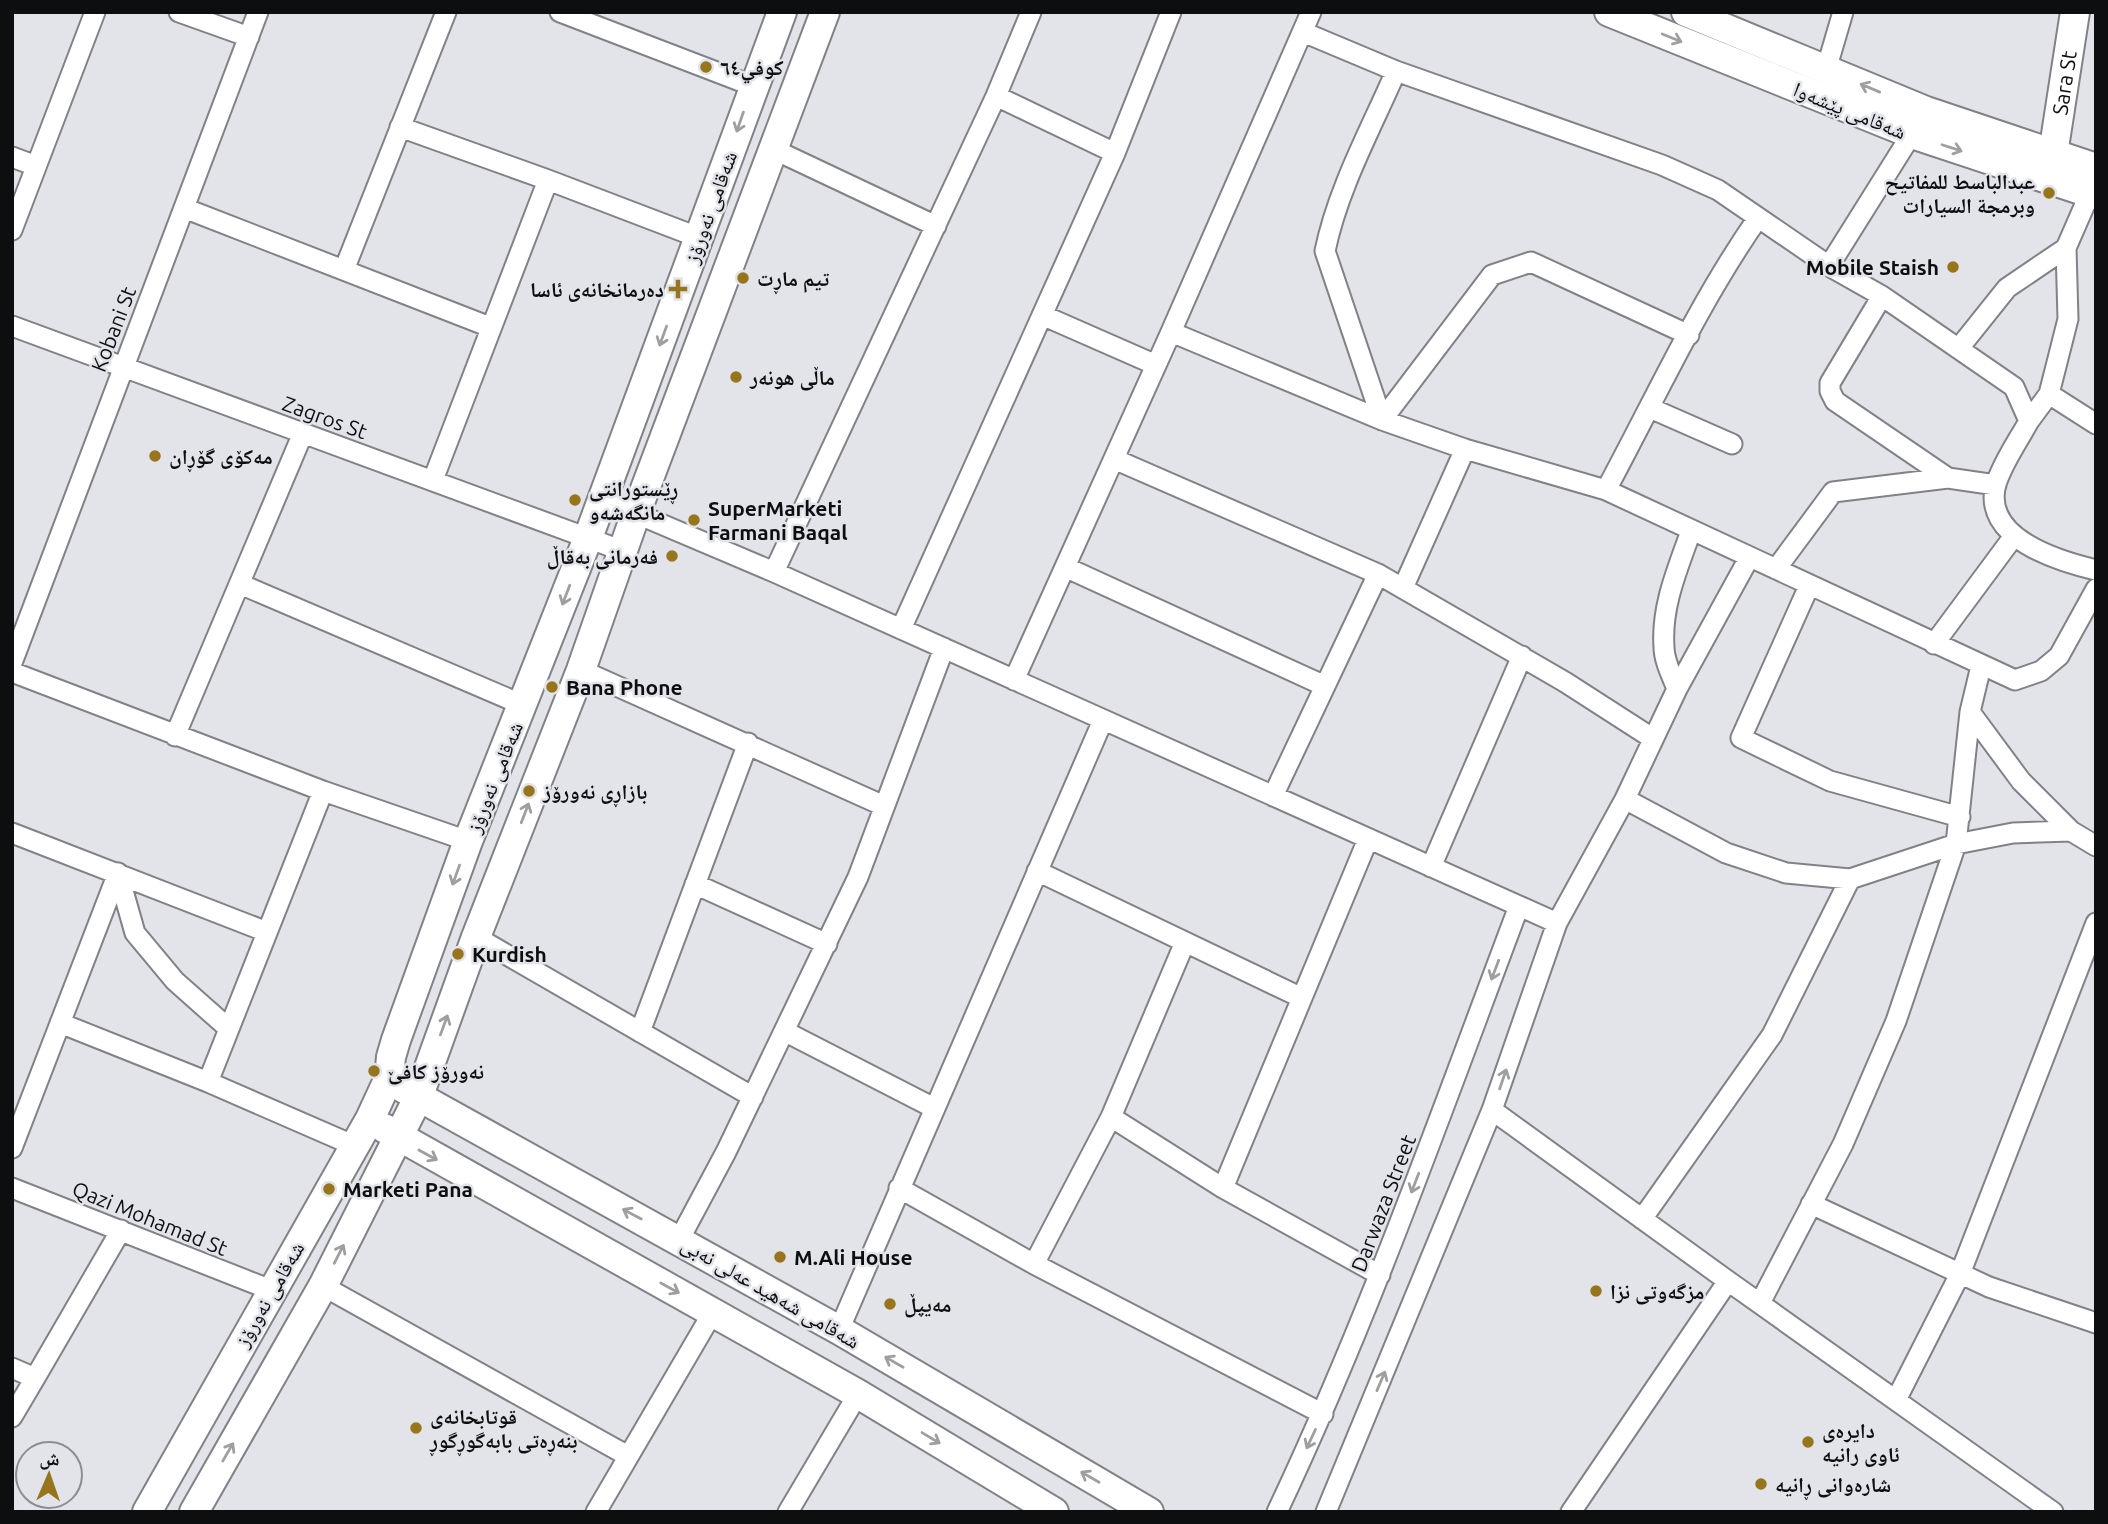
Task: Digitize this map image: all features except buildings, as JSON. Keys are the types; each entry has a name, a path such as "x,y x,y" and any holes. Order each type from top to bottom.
{"main road":[{"name":"شەقامی نەورۆز","path":"147,1512 355,1146 389,1079 396,1040 468,842 588,538 782,12"},
{"name":"شەقامی نەورۆز","path":"194,1512 323,1286 418,1098 476,937 581,670 636,513 825,12"},
{"name":"شەقامی پێشەوا","path":"1609,12 2094,185"},
{"name":"شەقامی پێشەوا","path":"1686,12 1826,70 1919,123 2053,154 2094,185"},
{"name":"Sara St","path":"2053,154 2075,12"},
{"name":"شەقامی شەهید عەلی نەبی","path":"389,1079 418,1098 839,1330 1149,1512"},
{"path":"370,1119 398,1138 858,1394 1054,1512"}],"street":[{"path":"12,230 95,12"},
{"path":"179,12 249,37"},
{"name":"Kobani St","path":"12,663 20,617 123,368 258,12"},
{"path":"344,270 446,12"},
{"path":"560,12 601,19 753,86"},
{"path":"774,572 996,96 1031,12"},
{"path":"901,629 1115,153 1171,12"},
{"path":"1014,680 1311,12"},
{"path":"1826,70 1843,12"},
{"path":"1303,32 1396,71 1662,165 1718,190 1829,266 1882,296 2014,387 2029,421"},
{"path":"1381,420 1325,251 1339,203 1396,71"},
{"path":"996,96 1115,153"},
{"path":"1829,266 1919,123"},
{"path":"400,127 700,238"},
{"path":"775,150 936,226"},
{"path":"12,156 36,166"},
{"path":"433,480 548,180"},
{"path":"2094,185 2066,248 2068,319 2049,394 2029,421 1996,485 1996,504 2002,520 2014,536 2036,550 2070,564 2096,570"},
{"path":"184,208 491,327"},
{"path":"1606,490 1735,251 1758,218"},
{"path":"1959,348 2007,288 2066,248"},
{"path":"1381,420 1492,275 1531,262 1689,335"},
{"path":"1882,296 1830,383 1830,391 1835,401 1948,478"},
{"path":"1042,315 1156,365"},
{"name":"Zagros St","path":"12,326 623,551"},
{"path":"1171,332 1381,420 1465,449 1606,490 2015,680 2041,671 2059,656 2096,589"},
{"path":"2049,394 2096,424"},
{"path":"1650,408 1732,444"},
{"path":"175,736 303,433"},
{"path":"1403,588 1465,449"},
{"path":"1114,459 1378,574 1522,656 1652,738"},
{"path":"1776,569 1833,492 1948,478 1996,485"},
{"path":"602,499 774,572 1557,923"},
{"path":"1677,689 1664,650 1665,617 1673,581 1691,531"},
{"path":"1934,644 2014,536"},
{"path":"1326,1512 1492,1110 1557,923 1625,799 1677,689 1749,558"},
{"path":"1065,567 1325,686"},
{"path":"1273,796 1378,574"},
{"path":"240,584 523,705"},
{"path":"1809,586 1741,738 1830,781 1961,817"},
{"path":"679,1240 753,1097 858,877 944,648"},
{"path":"1431,867 1522,656"},
{"path":"1760,1303 1843,1144 1896,1021 1956,844 1961,817 1970,712 1981,666"},
{"path":"581,670 884,806"},
{"path":"12,672 323,792 468,842"},
{"path":"1970,712 2021,782 2071,831 2096,846"},
{"path":"839,1330 1103,720"},
{"path":"639,1032 748,743"},
{"path":"208,1082 323,792"},
{"path":"1625,799 1726,853 1786,873 1850,879 1956,844 2013,832 2071,831"},
{"path":"12,833 267,932"},
{"path":"1223,1188 1368,839"},
{"path":"1038,870 1301,998"},
{"path":"12,1148 118,873"},
{"path":"118,873 135,933 175,981 228,1028"},
{"path":"1642,1219 1772,1035 1850,879"},
{"path":"695,884 827,944"},
{"name":"Darwaza Street","path":"1277,1512 1323,1415 1380,1275 1519,906"},
{"path":"1896,1400 1960,1274 2096,923"},
{"path":"476,937 753,1097"},
{"path":"1034,1264 1111,1117 1185,942"},
{"path":"60,1023 208,1082 355,1146"},
{"path":"785,1031 934,1108"},
{"path":"1492,1110 2053,1512"},
{"path":"1111,1117 1223,1188 1380,1275"},
{"name":"Qazi Mohamad St","path":"12,1188 271,1290"},
{"path":"899,1188 1034,1264 1323,1415"},
{"path":"1811,1204 1989,1287 2096,1323"},
{"path":"12,1417 121,1230"},
{"path":"1571,1512 1728,1281"},
{"path":"323,1286 628,1456"},
{"path":"596,1512 713,1312"},
{"path":"12,1368 35,1378"},
{"path":"788,1512 858,1394"}],"place":[{"name":"كوفي٦٤","path":"706,67"},
{"name":"عبدالباسط للمفاتيح وبرمجة السيارات","path":"2049,193"},
{"name":"Mobile Staish","path":"1953,267"},
{"name":"تیم ماڕت","path":"743,278"},
{"name":"دەرمانخانەی ئاسا","path":"678,289"},
{"name":"ماڵی هونەر","path":"736,377"},
{"name":"مەکۆی گۆڕان","path":"155,456"},
{"name":"ڕێستورانتی مانگەشەو","path":"575,500"},
{"name":"SuperMarketi Farmani Baqal","path":"694,520"},
{"name":"فەرمانی بەقاڵ","path":"672,556"},
{"name":"Bana Phone","path":"552,687"},
{"name":"بازاڕی نەورۆز","path":"529,791"},
{"name":"Kurdish","path":"458,954"},
{"name":"نەورۆز کافێ","path":"374,1071"},
{"name":"Marketi Pana","path":"329,1189"},
{"name":"M.Ali House","path":"780,1257"},
{"name":"مزگەوتی نزا","path":"1596,1291"},
{"name":"مەیپڵ","path":"890,1304"},
{"name":"قوتابخانەی بنەڕەتی بابەگوڕگوڕ","path":"416,1428"},
{"name":"دایرەی ئاوی رانیە","path":"1808,1442"},
{"name":"شارەوانی ڕانیە","path":"1761,1484"}]}
